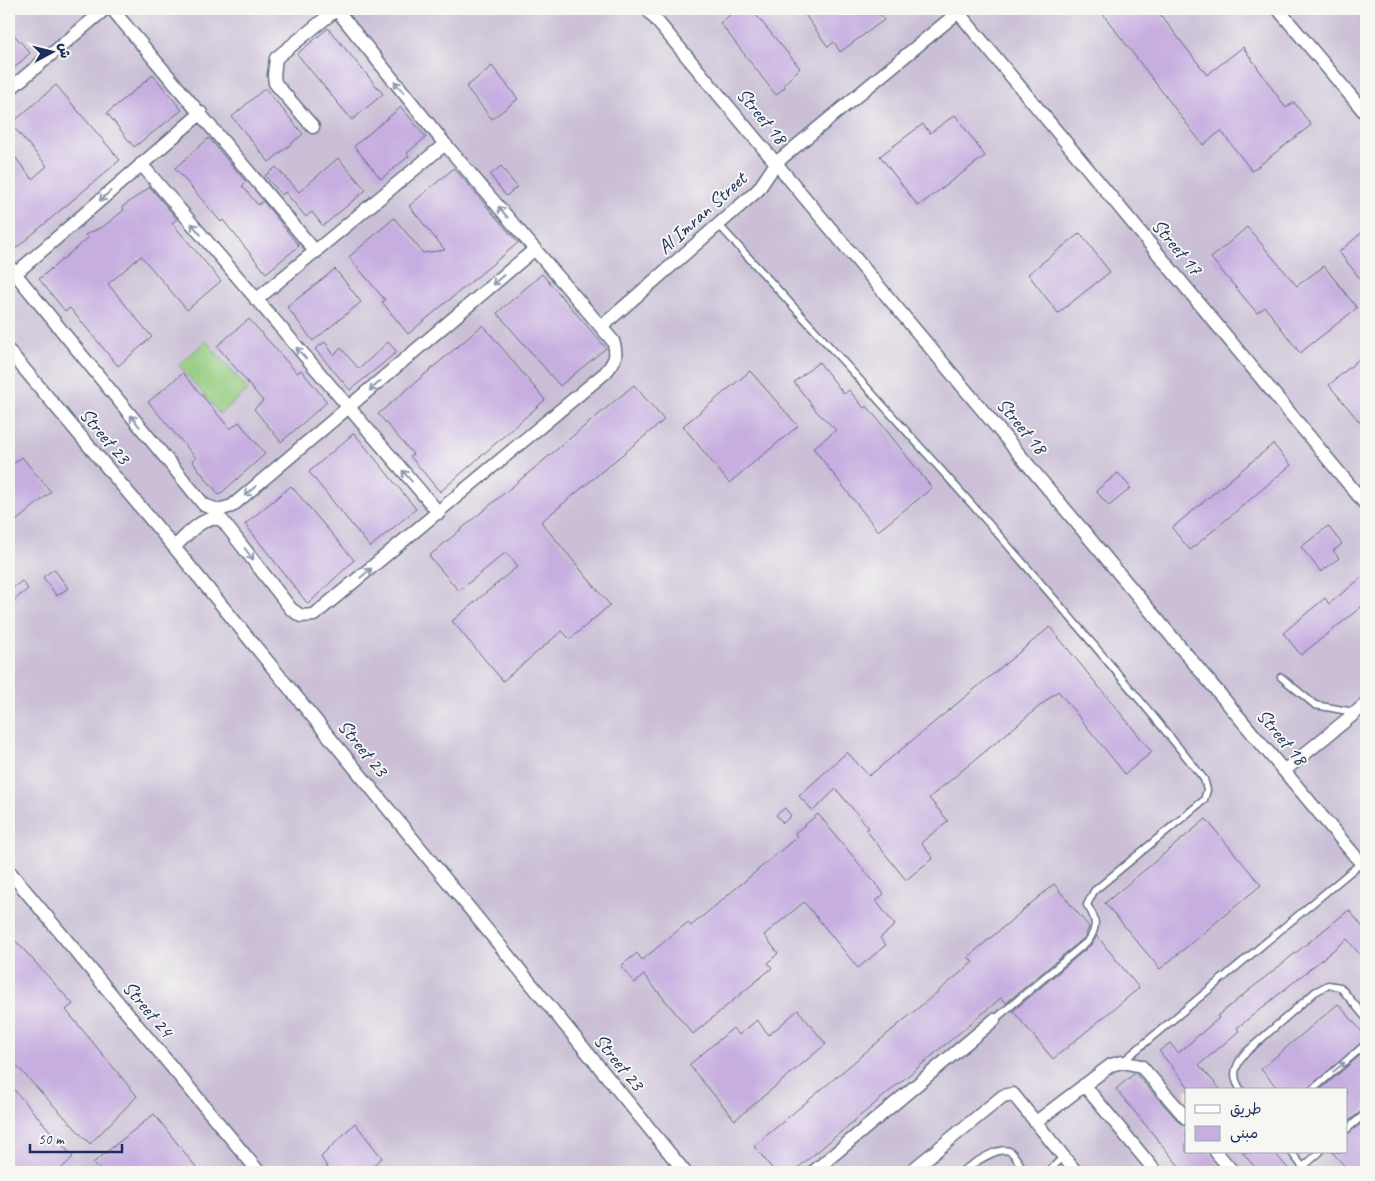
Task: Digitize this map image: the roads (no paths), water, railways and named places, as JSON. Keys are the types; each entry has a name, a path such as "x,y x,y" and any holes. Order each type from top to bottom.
{"street":[{"path":"9,90 105,9"},
{"path":"112,9 202,113 316,252"},
{"path":"174,547 204,521 213,518 222,520 291,610 296,614 308,617 319,613 605,373 616,361 616,350 613,341 445,144 336,9 276,58 274,66 275,83 313,127"},
{"name":"Street 18","path":"647,9 777,162 1364,866"},
{"path":"1278,9 1366,114"},
{"name":"Al Imran Street","path":"601,327 758,190 777,162 960,10"},
{"name":"Street 17","path":"960,10 1366,505"},
{"path":"202,113 12,270 209,508 218,510 232,506 535,249"},
{"path":"256,300 445,144"},
{"path":"141,164 439,513"},
{"name":"Street 23","path":"9,350 174,547 684,1172"},
{"path":"1285,770 1366,704"},
{"name":"Street 24","path":"9,871 259,1172"},
{"path":"813,1172 994,1020"},
{"path":"1036,1122 1111,1065 1122,1062 1141,1066 1185,1117"},
{"path":"1084,1085 1156,1172"},
{"path":"910,1172 1003,1096 1013,1094 1076,1172"},
{"path":"1218,1154 1233,1172"}],"lane":[{"path":"718,224 849,368 1129,685 1204,779 1207,790 1204,800 1094,891 1087,905 1096,919 1095,931 1089,940 994,1020"},
{"path":"1281,677 1316,705 1356,712"},
{"path":"1122,1062 1364,866"},
{"path":"1240,1088 1235,1082 1235,1066 1244,1054 1315,992 1328,985 1340,988 1366,1018"},
{"path":"1314,1088 1366,1044"},
{"path":"1348,1128 1366,1113"},
{"path":"960,1172 997,1151 1006,1150 1013,1153 1025,1172"},
{"path":"1293,1154 1305,1170 1318,1154"},
{"path":"1048,1172 1064,1156"}]}
